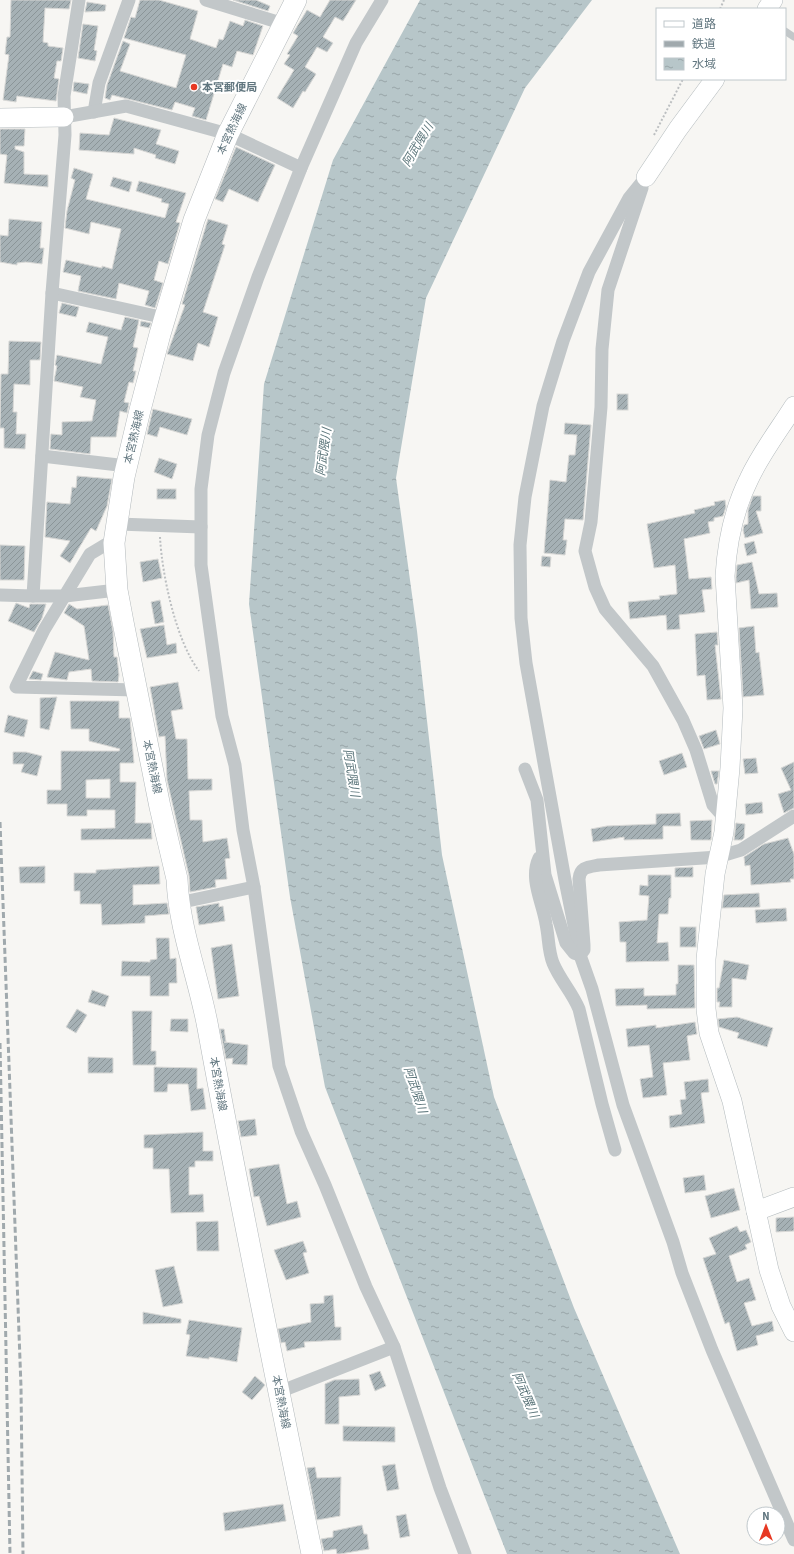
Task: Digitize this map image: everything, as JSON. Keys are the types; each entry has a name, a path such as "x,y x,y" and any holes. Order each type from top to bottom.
{"main road":[{"name":"本宮熱海線","path":"296,0 228,134 194,220 165,318 127,466 116,534 117,590 136,690 177,879 178,903 208,1025 223,1114 312,1554"}],"street":[{"path":"33,596 36,523 42,456 52,293 66,135 64,117 65,82 79,0"},
{"path":"94,112 100,83 129,0"},
{"path":"206,0 284,24"},
{"path":"382,0 356,43 301,168 258,277 224,373 208,435 201,489 201,565 222,716 235,765 243,830 254,887 279,1066 301,1131 325,1185 366,1287 394,1347 440,1488 465,1554"},
{"path":"714,80 646,177 629,198 589,272 563,341 543,406 525,497 520,545 521,618 526,663 564,880 580,955 592,990 623,1105 673,1242 682,1273 712,1350 794,1540"},
{"path":"0,118 64,117 126,106 228,134 301,168"},
{"path":"646,177 608,290 602,349 601,407 592,522 585,550 595,587 605,609 653,666 683,720 696,750 713,806 721,814 726,814"},
{"path":"52,293 165,318"},
{"path":"794,406 749,477 739,502 726,556 724,576 732,708 726,814 724,832 718,857 706,959 706,1009 709,1033 732,1101 743,1159 769,1270 781,1306 794,1332"},
{"path":"42,456 127,466"},
{"path":"136,690 16,687 44,630 90,554 105,545 116,534 159,526 201,527"},
{"path":"0,594 65,596 117,590"},
{"path":"525,768 537,800 542,853 546,875 566,943 574,953 580,955"},
{"path":"580,955 584,950 584,945 579,879 580,872 584,868 599,865 718,857 741,850 794,816"},
{"path":"542,853 535,867 538,893 546,924 549,950 554,963 573,994 579,1009 600,1097 615,1150"},
{"path":"178,903 254,887"},
{"path":"756,1211 794,1197"},
{"path":"279,1392 394,1347"}],"path":[{"path":"159,526 160,547 175,619 185,650 199,672"}],"water":[{"name":"阿武隈川","path":"420,0 592,0 525,88 426,298 396,478 417,631 442,855 494,1097 574,1308 680,1554 507,1554 325,1087 290,897 249,604 264,384 333,160"}],"building":[{"path":"11,0 71,0 69,9 45,8 43,42 48,43 48,46 63,48 61,61 57,61 54,78 59,79 56,101 17,96 16,102 3,100 9,55 5,54 7,37 10,37"},
{"path":"140,0 159,0 198,11 190,39 216,48 219,39 223,40 230,21 243,26 245,20 263,26 253,55 237,51 232,67 223,64 206,120 192,116 195,108 175,102 172,110 112,95 110,100 105,98 107,85 123,41 130,44 120,71 176,88 186,55 124,38 131,17 135,18"},
{"path":"233,0 256,0 270,6 268,11"},
{"path":"330,0 356,0 343,21 335,17 323,37 333,43 327,52 317,47 305,67 316,74 305,92 303,91 293,108 277,98 294,70 284,64 290,55 287,54 298,36 293,33 307,10 320,17"},
{"path":"87,2 106,5 105,11 85,12"},
{"path":"83,24 98,26 94,50 97,51 95,61 78,58"},
{"path":"74,82 89,84 87,94 73,91"},
{"path":"114,118 161,130 156,144 179,151 175,164 155,158 156,155 134,148 134,154 79,150 80,133 109,135"},
{"path":"0,129 25,129 24,146 15,146 15,149 24,152 24,174 48,175 48,187 4,183 7,155 0,154"},
{"path":"236,147 275,165 258,202 229,189 223,202 215,199"},
{"path":"74,168 93,174 86,199 165,218 169,204 161,202 162,199 136,191 139,181 186,193 176,222 180,223 168,264 159,261 154,280 163,283 155,308 145,305 149,291 119,283 116,299 87,293 78,291 81,276 63,272 66,260 112,269 121,229 91,222 89,234 65,228 67,211 75,180 71,178"},
{"path":"113,177 132,182 129,192 110,186"},
{"path":"9,219 42,222 40,248 44,248 42,264 26,262 17,263 17,265 0,262 0,235 8,236"},
{"path":"208,219 228,225 222,244 225,245 203,312 218,317 209,347 198,343 193,361 167,354 185,305 182,304"},
{"path":"62,303 79,307 76,317 59,313"},
{"path":"125,317 139,320 133,347 138,348 133,371 136,371 133,383 129,382 124,402 129,403 127,413 120,411 116,437 91,437 90,454 50,449 51,434 62,435 62,422 92,421 96,400 80,397 83,387 54,381 57,366 55,365 57,355 101,364 108,337 86,332 89,322 121,330"},
{"path":"141,321 151,323 149,328 140,326"},
{"path":"9,341 41,342 40,360 30,360 30,385 14,384 13,412 17,412 16,434 26,434 25,449 4,448 4,428 0,428 1,374 8,374"},
{"path":"617,394 628,394 628,410 617,410"},
{"path":"153,409 192,419 187,435 160,427 157,437 147,434"},
{"path":"565,423 591,425 583,520 565,519 563,540 567,540 565,555 544,553 550,480 566,482 569,455 575,455 577,435 564,434"},
{"path":"159,458 177,464 172,479 154,472"},
{"path":"77,476 112,479 107,506 96,531 91,528 70,563 60,556 70,541 45,537 47,502 70,504 72,487 76,488"},
{"path":"157,489 176,489 176,499 157,499"},
{"path":"753,496 761,496 761,511 756,511 763,533 745,538 743,530 744,525 748,524 748,510"},
{"path":"725,500 726,507 723,516 714,518 714,521 708,522 710,533 684,539 689,579 711,577 712,589 702,590 705,612 679,615 680,629 667,630 666,615 630,619 628,602 660,599 659,596 677,594 675,565 654,568 647,524 695,513 694,510 715,505 714,502"},
{"path":"754,541 757,553 747,556 744,544"},
{"path":"0,545 25,546 24,580 0,580"},
{"path":"542,556 551,557 550,567 541,566"},
{"path":"158,559 162,578 143,582 140,562"},
{"path":"752,562 759,594 777,593 778,607 751,609 749,580 736,583 736,576 737,565"},
{"path":"160,600 164,622 155,624 151,602"},
{"path":"16,603 29,608 30,604 46,604 42,618 34,632 8,621"},
{"path":"69,604 77,609 108,605 113,631 114,657 117,657 119,675 118,682 92,681 91,669 69,672 67,680 47,677 55,652 89,660 84,626 64,613"},
{"path":"164,625 167,645 176,643 177,653 147,658 140,629"},
{"path":"754,626 756,653 759,652 764,695 743,697 739,628"},
{"path":"717,632 718,645 715,645 721,699 707,700 705,675 697,676 695,634"},
{"path":"33,671 43,674 41,680 29,679"},
{"path":"178,682 183,709 171,711 176,739 187,739 188,779 212,779 212,790 189,791 190,820 202,820 203,842 227,838 230,858 225,859 227,879 215,880 216,887 190,892 189,876 167,780 165,736 159,737 150,687"},
{"path":"57,697 49,730 40,728 40,698"},
{"path":"70,701 119,701 119,718 130,718 134,763 120,763 120,782 136,782 135,823 151,823 152,839 81,840 81,829 115,828 115,810 87,810 87,816 67,816 67,804 47,804 47,790 61,790 61,751 119,751 120,749 89,741 89,729 71,729","holes":["110,779 110,798 86,798 86,780"]},
{"path":"8,715 28,720 24,737 4,732"},
{"path":"716,730 720,744 704,749 699,736"},
{"path":"13,752 26,752 42,756 37,776 21,772 24,764 13,764"},
{"path":"682,753 687,767 664,775 659,761"},
{"path":"756,758 758,773 745,774 743,759"},
{"path":"794,762 794,808 784,813 778,794 791,790 781,768"},
{"path":"711,771 719,771 717,784 715,784"},
{"path":"762,802 763,813 746,815 745,804"},
{"path":"680,813 681,826 663,826 663,839 624,840 624,837 593,842 591,829 607,826 656,824 656,814"},
{"path":"712,820 711,840 691,840 690,821"},
{"path":"736,823 745,824 744,838 742,840 734,840"},
{"path":"788,838 794,854 794,879 790,879 791,882 751,885 750,865 745,866 744,857 764,844"},
{"path":"45,866 45,883 20,883 19,867"},
{"path":"159,866 160,884 133,885 133,905 167,903 169,914 145,916 145,923 102,925 101,904 80,904 80,891 74,891 74,873 96,873 96,870"},
{"path":"693,867 693,877 675,877 675,868"},
{"path":"648,875 671,875 671,898 669,898 668,914 659,914 657,943 668,942 669,961 626,962 626,942 620,942 619,922 647,920 649,896 639,895 640,885 648,886"},
{"path":"759,893 760,907 722,908 724,895"},
{"path":"219,903 219,907 223,906 225,921 199,925 196,907"},
{"path":"786,908 787,921 756,923 755,910"},
{"path":"680,927 696,927 696,947 680,947"},
{"path":"156,938 169,938 170,959 176,958 177,983 169,983 169,996 150,996 150,976 121,976 122,961 150,962 150,960 157,959"},
{"path":"232,944 239,996 218,999 211,948"},
{"path":"724,960 749,965 746,980 732,978 732,1007 719,1007 720,1002 717,1002 717,988 719,988"},
{"path":"678,965 694,965 695,1008 647,1009 647,1005 616,1006 615,989 644,988 644,996 676,995 676,984 678,984"},
{"path":"92,990 109,996 105,1007 88,1002"},
{"path":"77,1009 87,1015 76,1033 66,1027"},
{"path":"132,1011 152,1011 151,1051 156,1051 156,1065 133,1065"},
{"path":"737,1017 773,1028 767,1047 737,1038 739,1033 719,1027 718,1019"},
{"path":"171,1019 188,1019 188,1032 170,1031"},
{"path":"695,1022 697,1034 687,1036 690,1060 663,1063 667,1095 643,1098 640,1079 653,1077 649,1045 628,1047 626,1029 656,1025 656,1028"},
{"path":"220,1029 224,1029 226,1042 224,1042 248,1045 247,1065 232,1064 233,1058 226,1059"},
{"path":"88,1057 113,1058 113,1073 88,1073"},
{"path":"154,1067 197,1068 197,1089 203,1088 206,1109 191,1111 188,1084 168,1084 167,1092 154,1092"},
{"path":"708,1079 709,1092 701,1093 705,1123 670,1128 669,1116 682,1114 680,1100 686,1099 684,1082"},
{"path":"255,1119 257,1135 241,1137 238,1121"},
{"path":"203,1132 203,1151 213,1151 213,1161 195,1161 195,1167 189,1167 189,1195 203,1194 204,1212 171,1213 169,1169 153,1169 153,1148 144,1148 144,1135"},
{"path":"279,1164 287,1204 297,1201 301,1217 267,1226 259,1196 254,1197 249,1169"},
{"path":"704,1175 706,1190 685,1193 683,1178"},
{"path":"734,1188 740,1210 711,1218 705,1196"},
{"path":"794,1217 794,1231 776,1232 776,1218"},
{"path":"218,1221 219,1251 197,1251 196,1222"},
{"path":"737,1226 740,1232 746,1230 751,1242 745,1245 747,1249 729,1256 737,1282 749,1278 756,1300 744,1303 752,1326 772,1321 774,1331 756,1336 758,1345 737,1351 729,1322 725,1324 703,1258 716,1254 709,1238"},
{"path":"303,1241 307,1252 303,1253 309,1273 286,1280 274,1250"},
{"path":"174,1266 183,1303 163,1307 155,1270"},
{"path":"333,1295 335,1327 341,1327 341,1340 304,1342 305,1347 287,1351 285,1342 281,1343 278,1329 311,1322 310,1304 324,1303 324,1296"},
{"path":"143,1312 181,1319 181,1323 143,1324"},
{"path":"189,1320 242,1328 237,1362 209,1357 209,1359 186,1356 190,1335 186,1334"},
{"path":"380,1371 386,1386 375,1391 369,1375"},
{"path":"255,1376 265,1385 252,1400 242,1392"},
{"path":"359,1379 360,1395 339,1397 339,1424 325,1424 325,1384 334,1380"},
{"path":"343,1426 395,1427 395,1442 343,1441"},
{"path":"395,1464 399,1489 387,1491 382,1466"},
{"path":"315,1467 317,1478 341,1477 340,1516 317,1520 307,1468"},
{"path":"283,1504 286,1521 225,1531 223,1513"},
{"path":"406,1514 410,1536 400,1538 396,1516"},
{"path":"362,1525 364,1534 367,1534 369,1549 340,1554 337,1554 336,1549 324,1551 321,1539 333,1537 333,1531"}],"railway":[{"path":"0,822 21,1387 23,1554"},
{"path":"0,1043 10,1554"}],"place":[{"name":"本宮郵便局","path":"194,87"}]}
